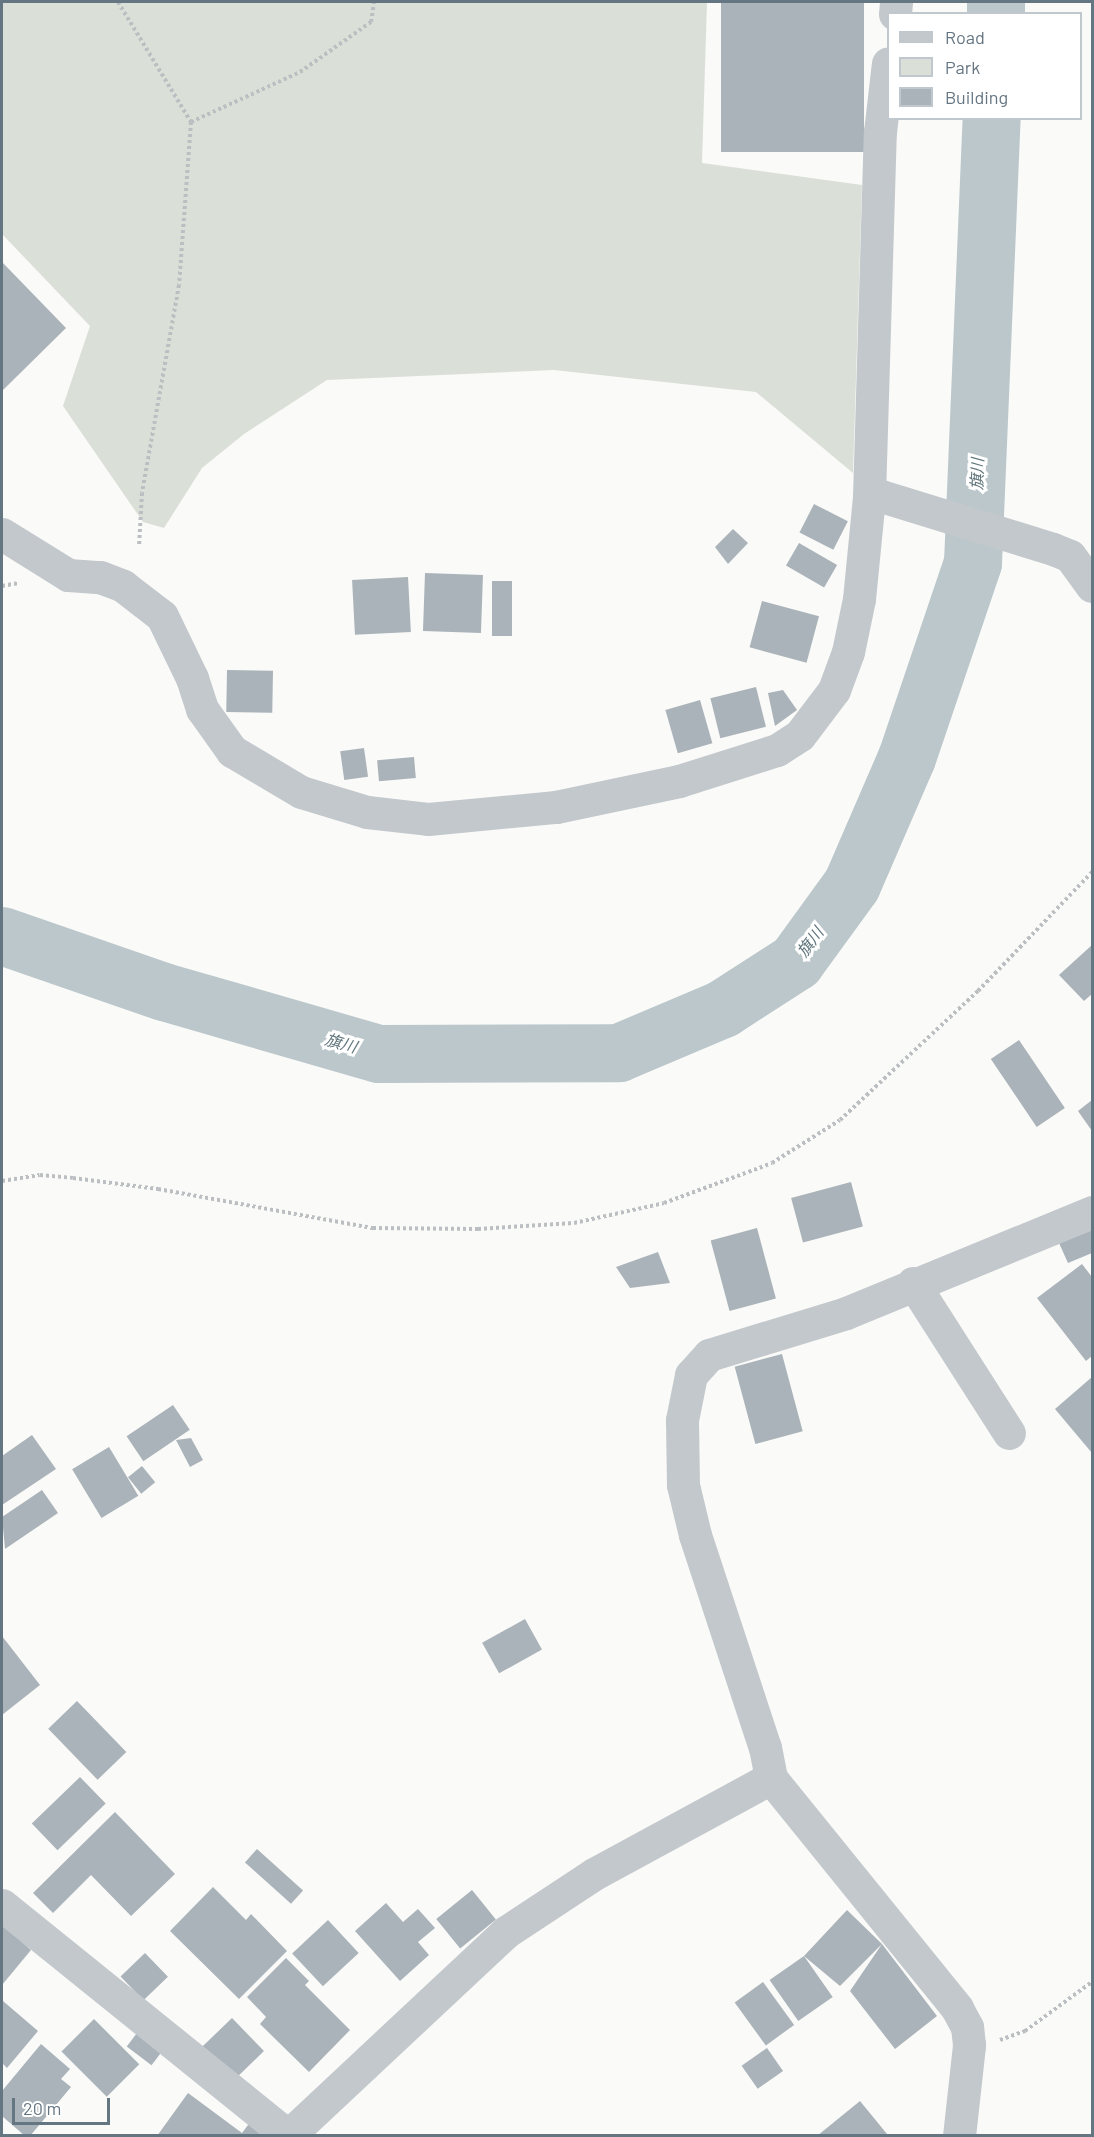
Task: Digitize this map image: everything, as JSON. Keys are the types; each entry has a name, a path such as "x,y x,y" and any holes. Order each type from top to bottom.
{"street":[{"path":"2,534 68,575 100,577 123,586 162,616 192,678 202,709 232,751 301,792 367,812 428,819 556,807 679,781 732,767 777,750 800,735 834,690 848,652 875,497 880,132 887,72"},
{"path":"875,497 1053,549 1070,556 1092,586"},
{"path":"958,2136 969,2045 967,2027 957,2008 771,1778 765,1748 695,1535 683,1485 682,1420 691,1375 710,1355 846,1313 913,1283 1092,1212"},
{"path":"913,1283 1009,1433"},
{"path":"2,1905 288,2136 422,2008 506,1932 594,1874 771,1778"}],"path":[{"path":"118,2 191,122 179,285 142,493 139,546"},
{"path":"191,122 300,72 371,22 374,2"},
{"path":"2,1181 40,1175 73,1178 158,1189 373,1228 478,1229 574,1223 664,1203 772,1163 840,1120 978,991 1092,872"},
{"path":"969,2045 989,2044 1025,2031 1092,1982"}],"green space":[{"path":"2,2 707,2 702,163 862,185 853,473 756,392 554,370 327,380 244,434 202,468 164,528 143,522 63,406 90,326 2,234"}],"building":[{"path":"721,2 864,2 864,152 721,152"},
{"path":"2,262 66,328 2,391"},
{"path":"814,504 848,521 833,550 799,533"},
{"path":"733,529 748,543 728,564 715,547"},
{"path":"799,543 837,565 824,588 786,566"},
{"path":"425,573 483,575 481,633 423,631"},
{"path":"408,577 411,632 355,635 352,580"},
{"path":"492,581 512,581 512,636 492,636"},
{"path":"762,601 819,616 807,663 750,647"},
{"path":"227,670 273,671 272,713 226,712"},
{"path":"756,687 766,727 720,738 710,698"},
{"path":"783,690 797,710 775,726 768,693"},
{"path":"700,700 712,743 678,753 665,710"},
{"path":"364,748 368,777 344,780 340,751"},
{"path":"414,757 416,778 379,781 377,760"},
{"path":"1092,945 1092,994 1084,1001 1059,975"},
{"path":"1019,1040 1065,1108 1037,1127 991,1059"},
{"path":"1092,1100 1092,1131 1078,1111"},
{"path":"851,1182 863,1226 803,1242 791,1198"},
{"path":"757,1228 776,1299 730,1311 711,1240"},
{"path":"1092,1228 1092,1253 1068,1263 1059,1243"},
{"path":"658,1252 670,1283 630,1288 616,1267"},
{"path":"1082,1264 1092,1277 1092,1356 1086,1361 1037,1298"},
{"path":"782,1354 803,1431 755,1444 735,1367"},
{"path":"1092,1377 1092,1453 1055,1409"},
{"path":"173,1405 190,1430 143,1461 127,1436"},
{"path":"32,1435 56,1469 2,1505 2,1456"},
{"path":"191,1438 203,1460 190,1467 176,1440"},
{"path":"109,1447 138,1496 101,1518 72,1469"},
{"path":"142,1466 155,1482 141,1494 128,1477"},
{"path":"42,1490 58,1513 5,1549 2,1517"},
{"path":"525,1619 542,1650 499,1673 482,1643"},
{"path":"2,1636 40,1685 2,1715"},
{"path":"77,1701 126,1752 98,1780 48,1729"},
{"path":"80,1777 106,1804 58,1850 32,1824"},
{"path":"115,1812 175,1874 131,1916 91,1875 53,1913 33,1893"},
{"path":"257,1849 303,1890 291,1904 245,1862"},
{"path":"213,1887 246,1920 251,1914 287,1951 239,1999 170,1931"},
{"path":"472,1890 496,1920 460,1948 436,1919"},
{"path":"386,1903 403,1922 418,1909 435,1928 418,1942 429,1955 400,1981 355,1931"},
{"path":"847,1910 882,1944 840,1986 804,1956"},
{"path":"328,1920 359,1953 323,1986 292,1953"},
{"path":"2,1924 31,1950 2,1985"},
{"path":"882,1944 937,2016 895,2049 850,1991"},
{"path":"145,1953 168,1977 143,2000 121,1977"},
{"path":"804,1956 833,1997 798,2021 770,1980"},
{"path":"286,1958 309,1981 305,1985 350,2030 309,2072 260,2024 266,2017 247,1997"},
{"path":"763,1982 794,2025 766,2045 735,2003"},
{"path":"3,2001 38,2031 7,2068 2,2063"},
{"path":"232,2018 264,2051 233,2081 201,2048"},
{"path":"94,2019 139,2064 107,2097 61,2052"},
{"path":"140,2029 165,2048 152,2065 127,2047"},
{"path":"41,2044 70,2069 61,2079 71,2087 30,2136 25,2136 2,2116 2,2091"},
{"path":"767,2048 783,2071 758,2089 742,2066"},
{"path":"188,2093 242,2133 254,2117 270,2136 157,2136"},
{"path":"860,2101 887,2134 817,2136"}],"waterway":[{"name":"旗川","path":"996,2 996,12"},
{"name":"旗川","path":"2,936 164,992 379,1054 619,1053 723,1009 796,962 852,885 907,758 973,563 992,120"}]}
